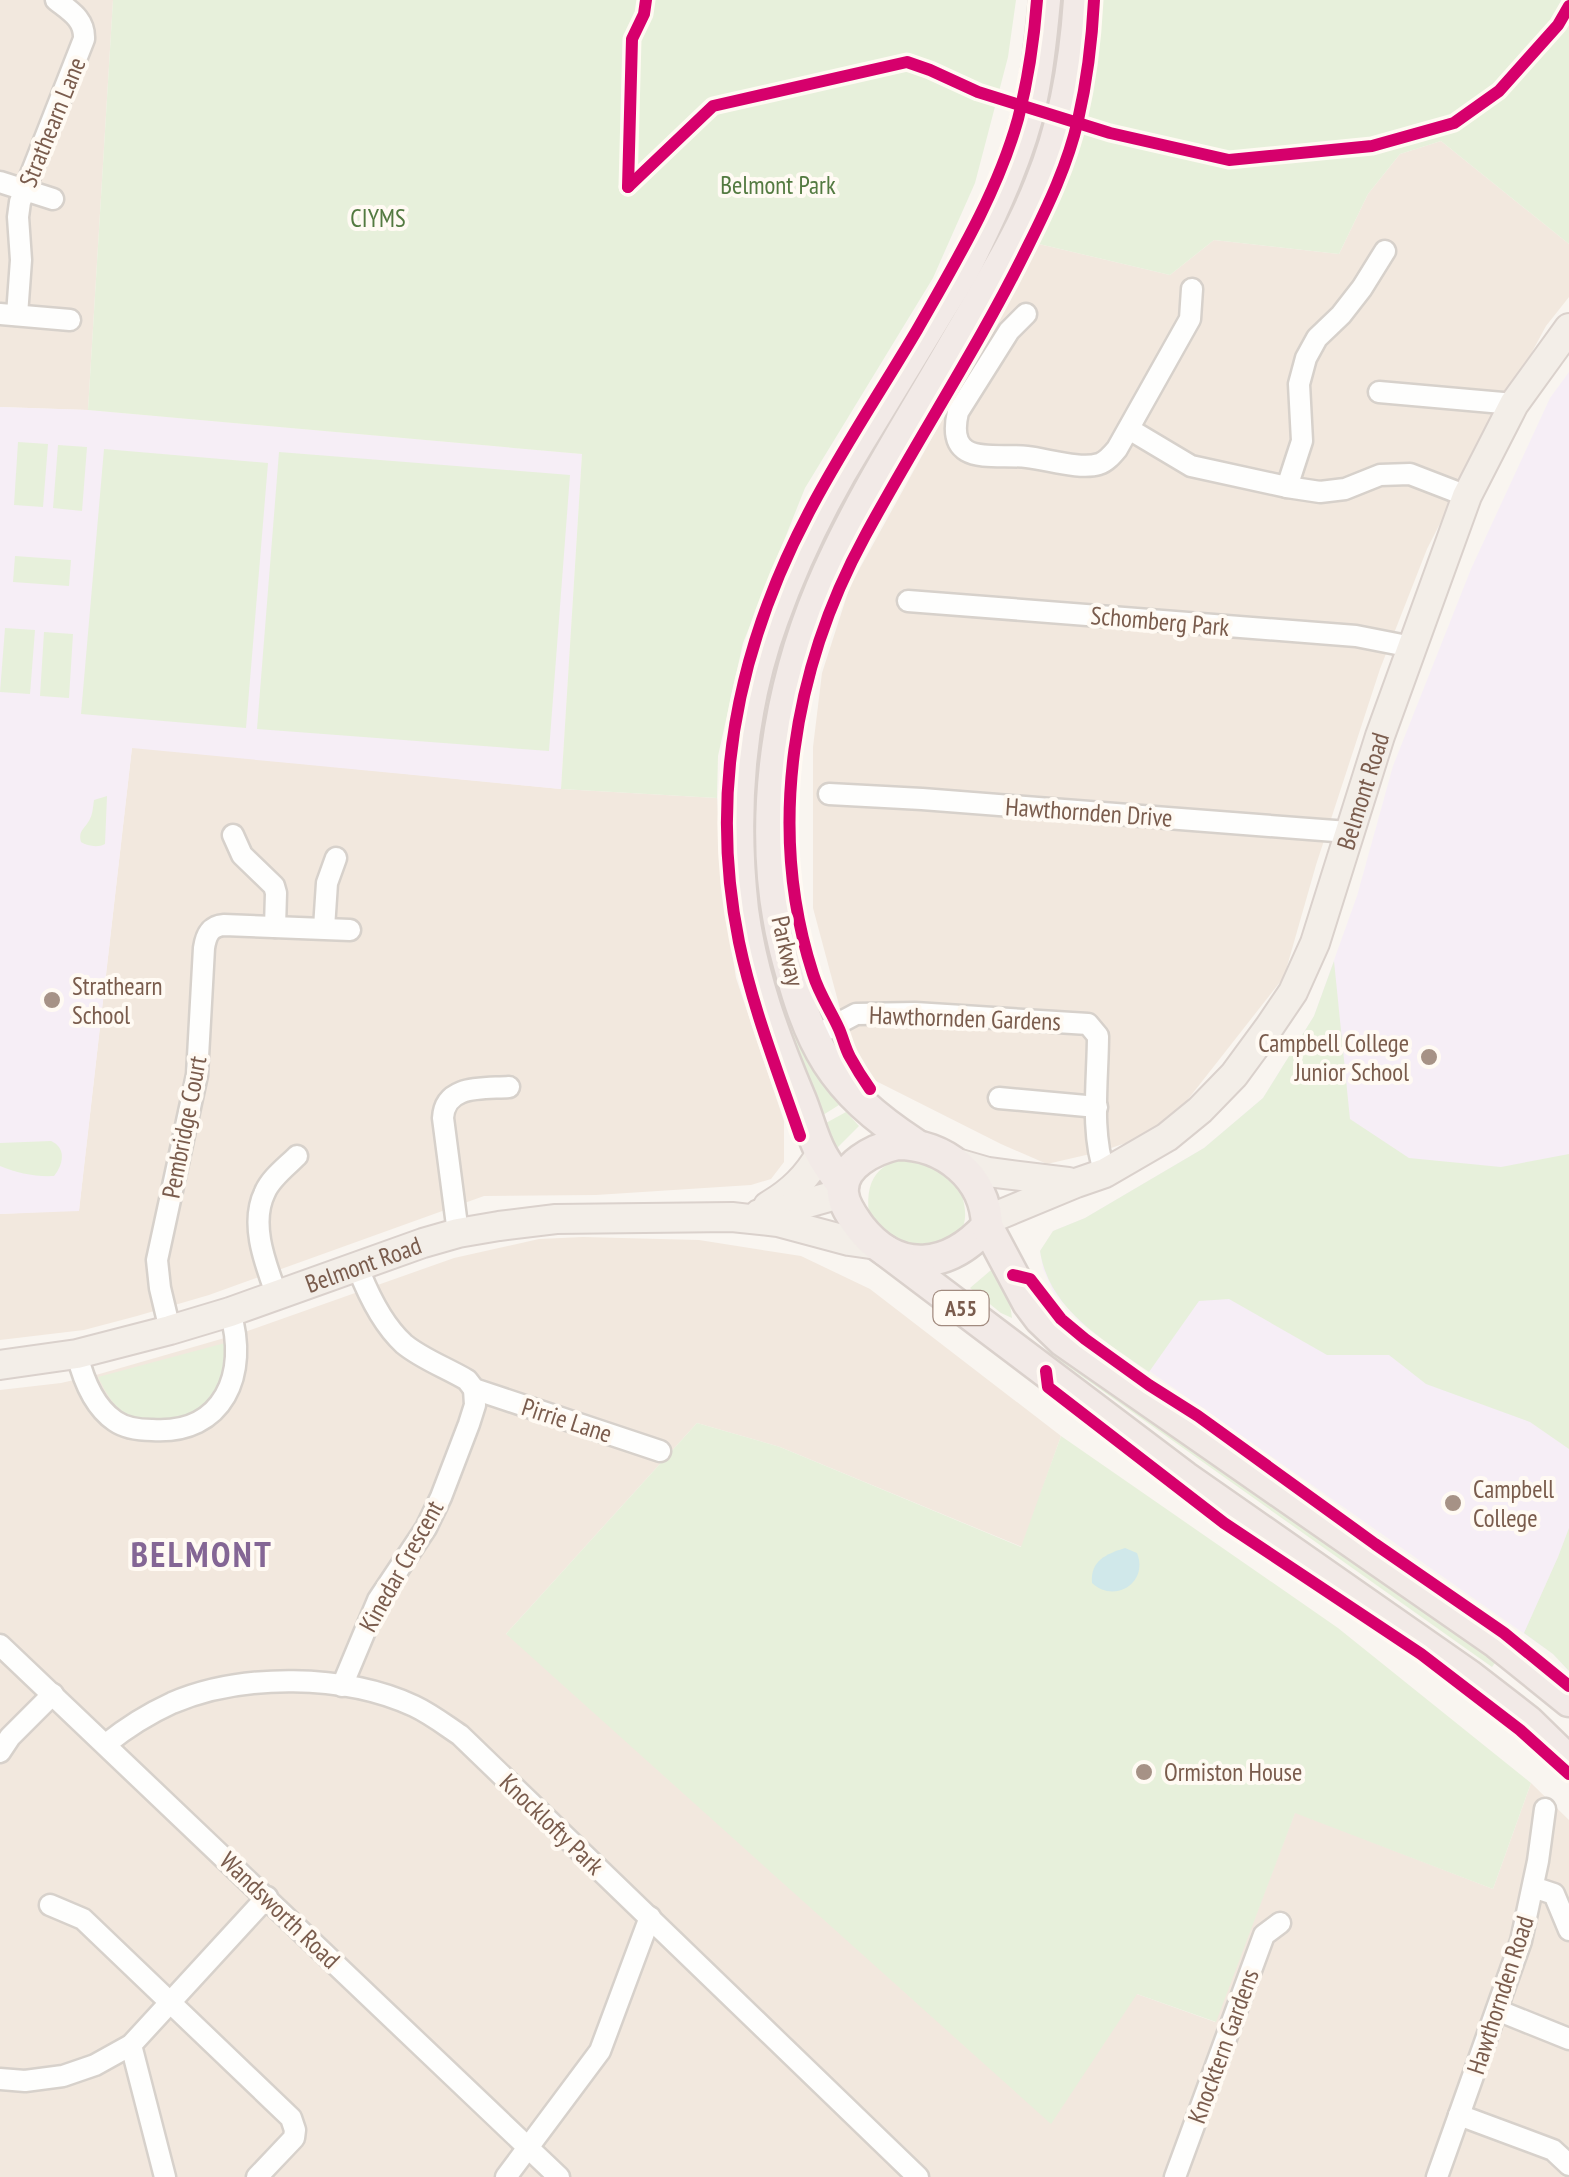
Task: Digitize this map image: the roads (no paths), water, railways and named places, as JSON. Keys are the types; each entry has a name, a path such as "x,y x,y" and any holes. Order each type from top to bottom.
{"highway":[{"name":"Parkway","path":"843,1190 821,1153 776,1042 747,936 740,886 739,831 739,774 746,726 772,621 818,518 856,447 968,263 999,193 1031,101 1045,0"},
{"name":"Parkway","path":"914,1144 883,1123 842,1085 823,1058 798,997 779,925 774,877 772,829 780,730 790,680 821,588 846,536 1019,234 1041,182 1069,83 1079,0"},
{"path":"843,1190 849,1172 864,1157 883,1148 914,1144 957,1163"},
{"name":"A55","path":"957,1163 976,1187 987,1224 1028,1303 1064,1341 1497,1643 1569,1701"},
{"name":"A55","path":"843,1190 849,1213 882,1248 1185,1476 1470,1676 1528,1721 1569,1762"},
{"name":"A55","path":"882,1248 908,1261 926,1262 968,1244 987,1224"}],"main road":[{"name":"Belmont Road","path":"987,1224 1105,1173 1167,1137 1234,1075 1270,1026 1292,992 1315,943 1348,832 1468,496 1514,404 1569,328"},
{"path":"743,1216 788,1194 806,1178 821,1153"},
{"name":"Belmont Road","path":"957,1163 988,1172 1076,1183"},
{"name":"Belmont Road","path":"0,1365 77,1354 170,1330 458,1233 556,1219 743,1216 779,1210 843,1190"},
{"name":"Belmont Road","path":"743,1216 882,1248"}],"street":[{"name":"Strathearn Lane","path":"56,0 80,20 84,39 19,209 20,260 8,315 70,320"},
{"path":"0,182 53,200"},
{"path":"1287,487 1302,442 1300,384 1306,358 1317,338 1362,288 1385,251"},
{"path":"1026,314 1009,331 958,412 954,426 958,442 983,458 1023,456 1087,466 1103,464 1129,429 1190,318 1192,289"},
{"path":"1379,392 1514,404"},
{"path":"1129,429 1191,466 1287,487 1320,492 1345,489 1380,475 1410,474 1468,496"},
{"name":"Schomberg Park","path":"908,600 1356,636 1412,647"},
{"name":"Hawthornden Drive","path":"829,794 1348,832"},
{"path":"232,836 242,855 274,886 276,927"},
{"path":"324,928 328,883 336,858"},
{"name":"Pembridge Court","path":"170,1330 157,1260 197,1075 208,932 218,926 350,930"},
{"name":"Hawthornden Gardens","path":"813,1037 856,1014 915,1013 1088,1024 1098,1036 1097,1107 1105,1173"},
{"path":"458,1233 443,1118 446,1103 465,1090 509,1087"},
{"path":"999,1098 1097,1107"},
{"path":"277,1296 266,1264 258,1211 266,1189 297,1156"},
{"name":"Pirrie Lane","path":"358,1268 376,1306 405,1344 467,1380 474,1389 660,1451"},
{"path":"77,1354 93,1398 115,1421 146,1430 182,1428 210,1414 226,1397 233,1382 237,1348 230,1312"},
{"name":"Kinedar Crescent","path":"342,1686 378,1600 426,1528 441,1496 470,1424 474,1389"},
{"name":"Wandsworth Road","path":"0,1645 559,2177"},
{"name":"Knocklofty Park","path":"106,1744 174,1702 264,1682 342,1686 412,1705 433,1716 460,1735 918,2177"},
{"path":"0,1752 53,1694"},
{"name":"Hawthornden Road","path":"1437,2177 1521,1941 1534,1887 1545,1809"},
{"path":"1534,1887 1554,1894 1569,1930"},
{"path":"0,2080 64,2076 95,2065 131,2044 267,1897"},
{"path":"50,1906 84,1919 293,2122 296,2130 292,2140 257,2177"},
{"path":"506,2177 600,2052 650,1918"},
{"name":"Knocktern Gardens","path":"1174,2177 1264,1935 1280,1924"},
{"path":"1497,2010 1569,2039"},
{"path":"131,2044 164,2177"},
{"path":"1460,2115 1554,2150 1569,2165"}],"water":[{"path":"1125,1548 1137,1553 1139,1564 1134,1581 1119,1591 1101,1589 1092,1583 1094,1569 1101,1560"}],"place":[{"name":"Strathearn School","path":"52,1000"},
{"name":"Campbell College Junior School","path":"1429,1057"},
{"name":"Campbell College","path":"1453,1503"},
{"name":"Ormiston House","path":"1144,1772"}],"district":[{"name":"BELMONT","path":"202,1554"}],"park label":[{"name":"Belmont Park","path":"778,185"},
{"name":"CIYMS","path":"378,218"}]}
